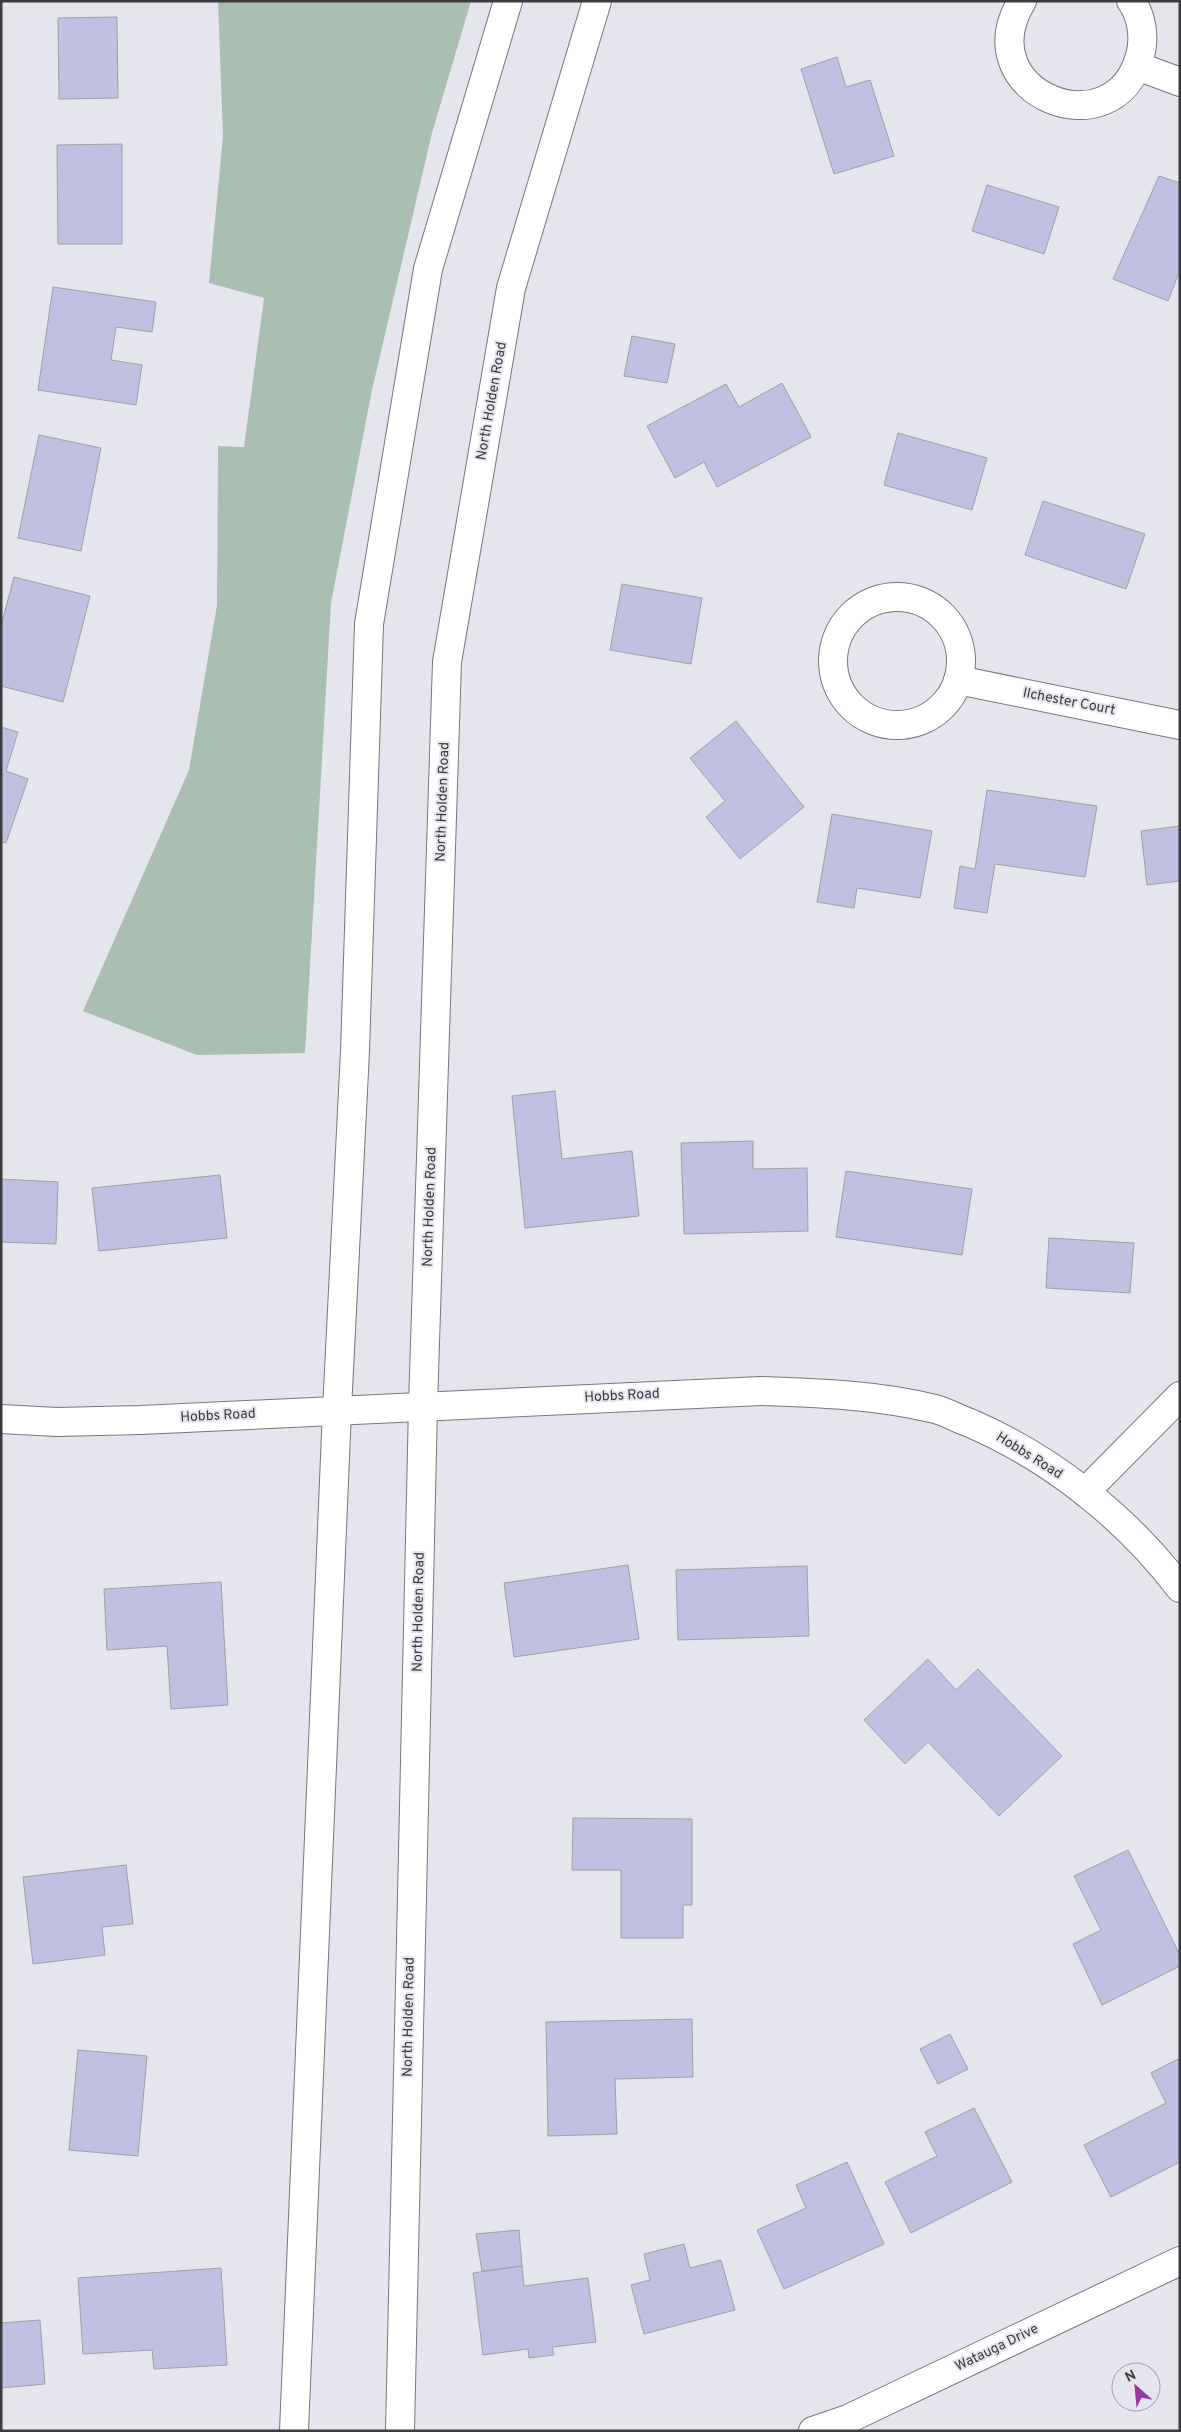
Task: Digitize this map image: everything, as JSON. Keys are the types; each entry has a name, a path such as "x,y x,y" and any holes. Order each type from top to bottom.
{"main road":[{"path":"294,2431 337,1410 355,1052 369,624 428,269 508,1"},
{"name":"North Holden Road","path":"400,2431 424,1405 447,662 511,288 596,1"},
{"path":"1022,1 1012,22 1009,44 1014,65 1026,84 1044,98 1071,105 1086,105 1107,99 1125,85 1137,66 1143,45 1141,24 1131,1"},
{"path":"1137,66 1180,82"},
{"path":"892,597 912,599 931,607 950,627 957,639 961,659 958,680 949,699 933,714 913,723 892,725 871,720 853,708 840,692 833,671 833,650 841,629 854,614 871,602 892,597"},
{"name":"Ilchester Court","path":"958,680 1180,725"},
{"name":"Hobbs Road","path":"1,1419 58,1422 122,1421 761,1390 858,1395 936,1409 994,1434 1025,1450 1085,1492 1146,1547 1180,1588"},
{"path":"1085,1492 1180,1396"},
{"name":"Watauga Drive","path":"813,2431 848,2419 1180,2261"}],"green space":[{"path":"218,1 471,1 432,133 372,390 331,603 305,1053 197,1055 83,1011 189,770 217,605 218,446 244,447 264,298 209,283 223,136"}],"building":[{"path":"117,17 118,98 59,99 58,18"},
{"path":"837,57 846,87 870,80 894,156 834,174 801,69"},
{"path":"122,144 122,244 58,244 57,145"},
{"path":"1159,176 1180,183 1180,270 1168,301 1113,279"},
{"path":"987,185 1059,207 1044,254 972,231"},
{"path":"53,287 156,302 152,332 116,327 111,360 142,365 136,405 38,390"},
{"path":"632,336 675,344 667,383 624,376"},
{"path":"782,383 811,437 717,487 704,462 675,478 647,426 726,384 739,407"},
{"path":"898,433 987,458 972,510 884,485"},
{"path":"39,435 101,448 81,551 18,538"},
{"path":"1043,501 1145,534 1126,589 1025,555"},
{"path":"14,577 90,596 63,702 1,686 1,626"},
{"path":"622,584 702,598 691,664 610,650"},
{"path":"736,721 804,807 740,859 706,817 725,801 690,758"},
{"path":"1,727 18,732 6,771 28,779 6,843 1,842"},
{"path":"987,790 1097,806 1085,877 995,864 987,913 954,908 960,866 975,869"},
{"path":"832,814 932,831 920,898 857,888 854,908 817,902"},
{"path":"1180,826 1180,881 1147,885 1141,831"},
{"path":"555,1091 562,1159 632,1151 639,1216 525,1228 512,1096"},
{"path":"753,1141 753,1169 807,1168 808,1231 684,1234 681,1143"},
{"path":"846,1171 972,1189 962,1255 836,1237"},
{"path":"220,1175 227,1238 99,1251 92,1188"},
{"path":"1,1179 58,1182 56,1244 1,1242"},
{"path":"1049,1238 1134,1243 1130,1293 1046,1288"},
{"path":"628,1565 639,1639 514,1657 504,1583"},
{"path":"807,1566 809,1636 678,1640 676,1570"},
{"path":"221,1582 228,1705 171,1709 167,1646 107,1650 104,1589"},
{"path":"928,1659 956,1690 978,1669 1062,1756 999,1816 928,1742 905,1764 864,1720"},
{"path":"573,1818 692,1819 692,1905 683,1905 683,1938 621,1938 621,1870 572,1870"},
{"path":"1128,1850 1180,1955 1180,1966 1102,2005 1073,1944 1101,1930 1074,1876"},
{"path":"126,1865 133,1924 102,1927 105,1955 33,1964 23,1877"},
{"path":"692,2019 693,2077 615,2079 617,2134 548,2136 546,2022"},
{"path":"950,2034 968,2069 938,2084 920,2049"},
{"path":"78,2050 147,2056 138,2156 69,2150"},
{"path":"1180,2058 1180,2162 1111,2197 1084,2145 1166,2103 1151,2073"},
{"path":"974,2108 1012,2182 911,2233 885,2182 937,2156 925,2132"},
{"path":"847,2162 884,2244 784,2289 757,2230 806,2208 796,2185"},
{"path":"519,2230 522,2266 482,2271 476,2234"},
{"path":"684,2244 690,2268 721,2260 735,2310 644,2334 631,2285 650,2280 644,2254"},
{"path":"522,2266 524,2286 588,2278 596,2342 552,2347 554,2355 529,2358 528,2349 483,2355 473,2273"},
{"path":"221,2268 227,2365 154,2369 152,2350 83,2354 78,2278"},
{"path":"40,2320 45,2384 1,2388 1,2323"}]}
